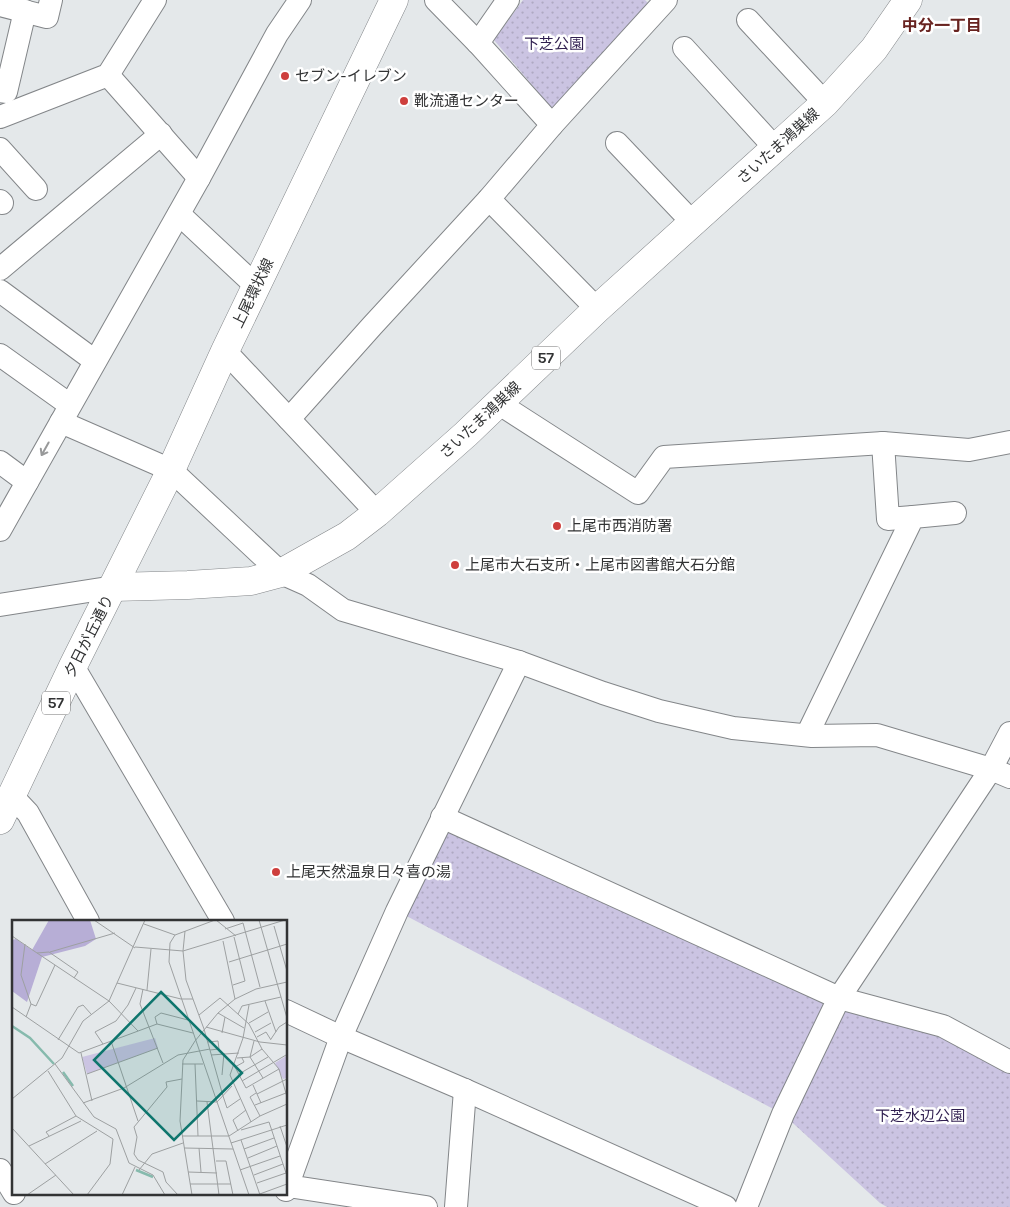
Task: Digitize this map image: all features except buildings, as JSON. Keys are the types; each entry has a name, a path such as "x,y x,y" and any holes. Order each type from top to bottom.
{"main road":[{"name":"上尾環状線","path":"114,587 171,470 225,350 394,0"},
{"name":"さいたま鴻巣線","path":"114,587 251,581 282,573 347,536 466,434 597,309 825,103 874,49 908,0"},
{"name":"夕日が丘通り","path":"6,808 73,666 114,587"}],"street":[{"path":"0,5 47,16 51,0"},
{"path":"0,117 108,75 155,0"},
{"path":"0,530 179,214 278,34 300,0"},
{"path":"436,0 478,43 552,125"},
{"path":"478,43 508,0"},
{"path":"289,419 489,199 552,125 666,0"},
{"path":"0,91 6,92 25,11"},
{"path":"748,20 825,103"},
{"path":"684,48 776,149"},
{"path":"108,75 199,178"},
{"path":"0,269 161,134"},
{"path":"617,144 693,223"},
{"path":"0,149 36,188"},
{"path":"489,199 597,309"},
{"path":"179,214 256,286"},
{"path":"0,291 95,361"},
{"path":"225,350 376,513"},
{"path":"0,355 65,413 171,470 282,573 308,585 342,610 519,662 602,693 659,711 733,728 807,735 877,735 1001,773"},
{"path":"498,403 638,493 664,457 883,443 970,450 1010,442"},
{"path":"883,443 888,520 955,513"},
{"path":"0,462 27,482"},
{"path":"807,735 913,518"},
{"path":"0,605 114,587"},
{"path":"288,1184 341,1037 397,912 519,662"},
{"path":"73,666 222,920"},
{"path":"746,1207 783,1114 839,998 1001,773 1010,733"},
{"path":"6,808 28,813 87,920"},
{"path":"442,818 839,998 943,1026 1010,1062"},
{"path":"288,1012 726,1207"},
{"path":"456,1207 465,1090"},
{"path":"0,1170 12,1190"},
{"path":"288,1190 426,1207"},
{"path":"15,1194 22,1207"},
{"path":"279,1207 284,1194"}],"green space":[{"name":"下芝公園","path":"523,0 645,0 650,5 554,111 494,40"},
{"name":"下芝水辺公園","path":"442,817 1010,1062 1010,1207 887,1207 880,1203 783,1114 397,911"}],"place":[{"name":"セブン-イレブン","path":"285,76"},
{"name":"靴流通センター","path":"404,101"},
{"name":"上尾市西消防署","path":"557,526"},
{"name":"上尾市大石支所・上尾市図書館大石分館","path":"455,565"},
{"name":"上尾天然温泉日々喜の湯","path":"276,872"}],"district":[{"name":"中分一丁目","path":"942,25"}]}
